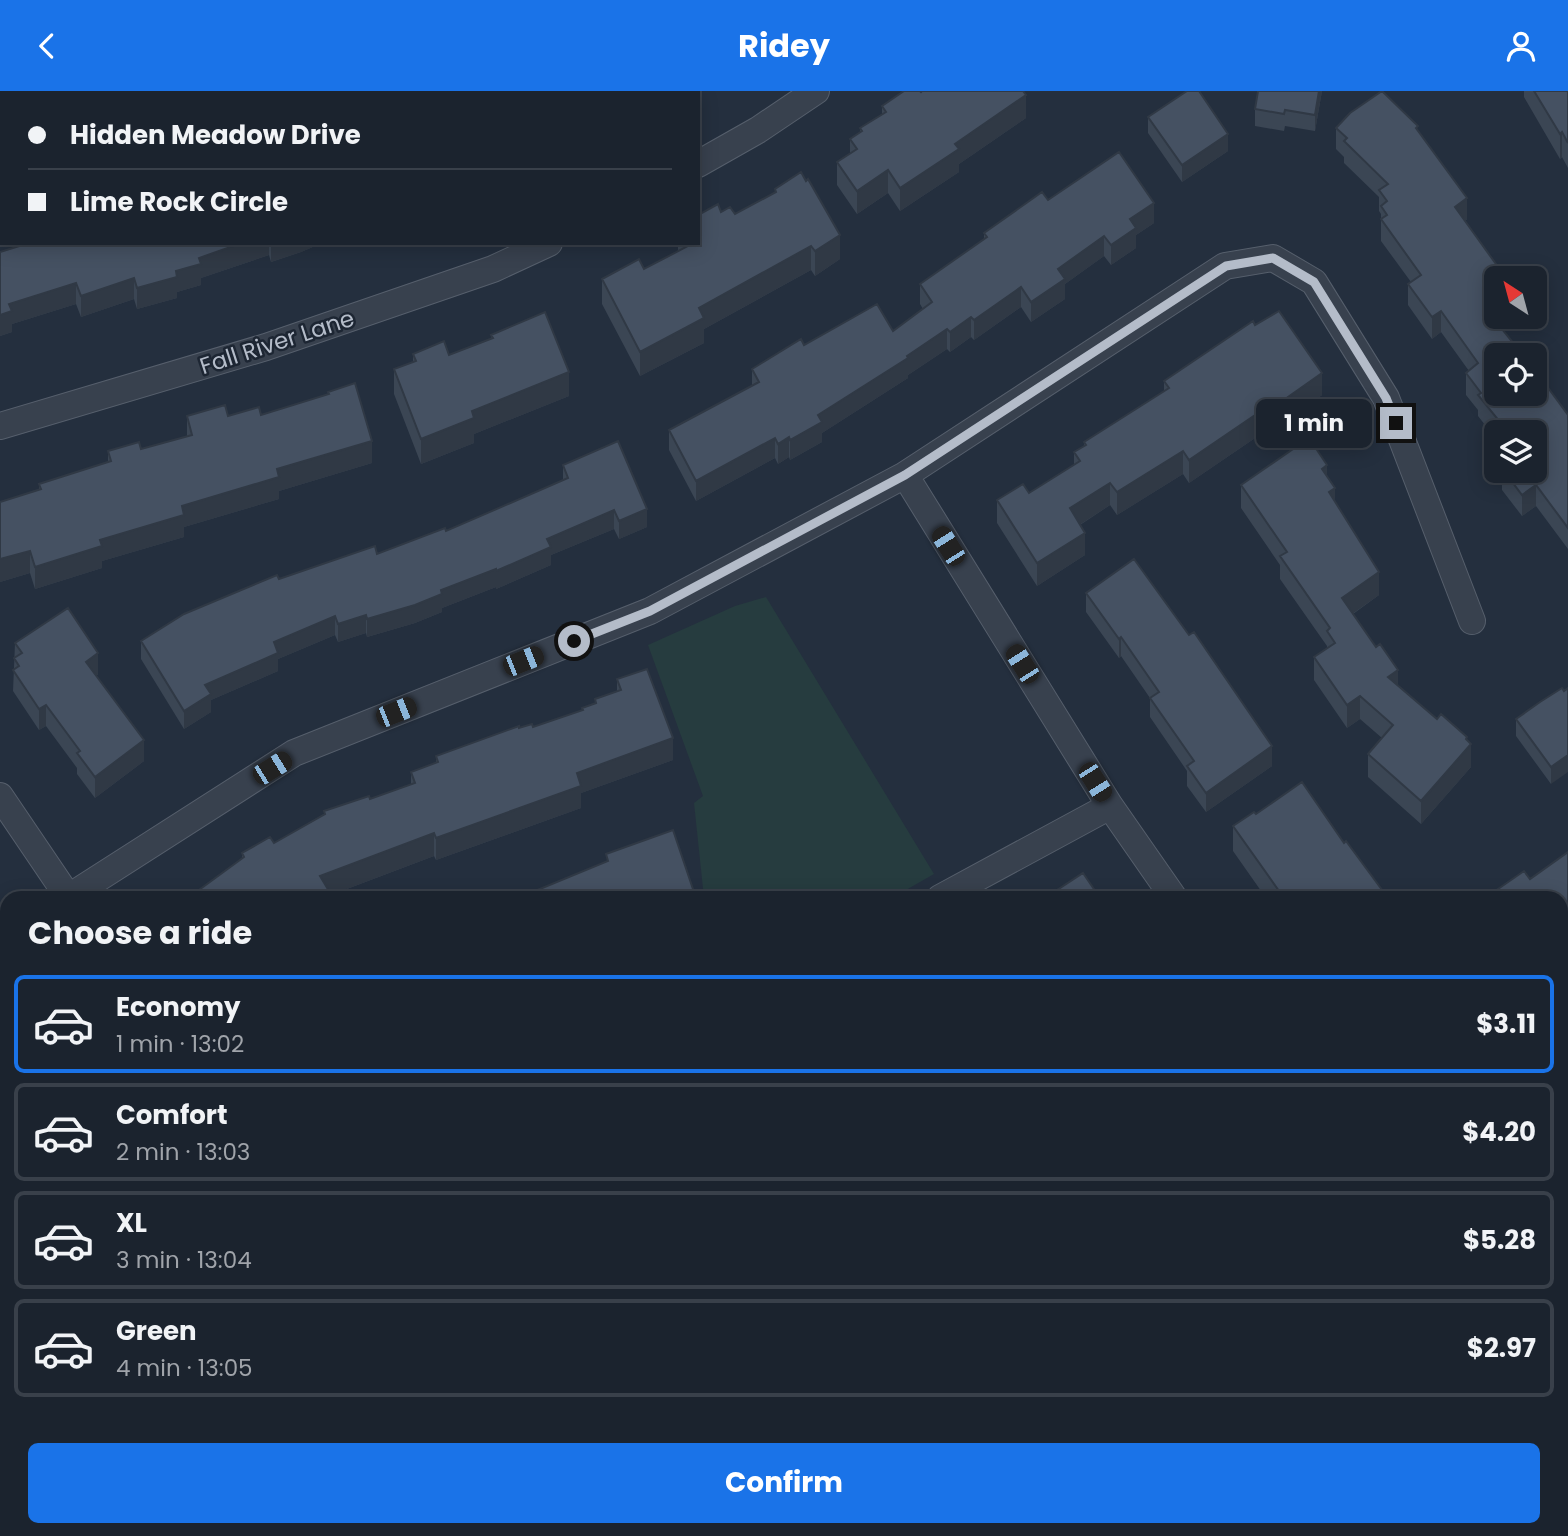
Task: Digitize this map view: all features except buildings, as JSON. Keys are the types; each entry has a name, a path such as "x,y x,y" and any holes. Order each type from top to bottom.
{"street":[{"path":"700,162 758,129 816,91"},
{"name":"Fall River Lane","path":"0,426 265,347 493,269 545,245"},
{"path":"78,891 295,753 650,611 905,475 1226,266 1273,258 1314,282 1386,398 1472,621"},
{"path":"905,475 1110,806 1169,891"},
{"path":"0,796 65,891"},
{"path":"953,891 1110,806"}],"green space":[{"path":"766,597 934,874 904,891 703,891 694,803 703,796 648,645 735,606"}],"route":[{"path":"574,641 650,611 905,475 1226,266 1273,258 1314,282 1386,398 1396,423"}]}
